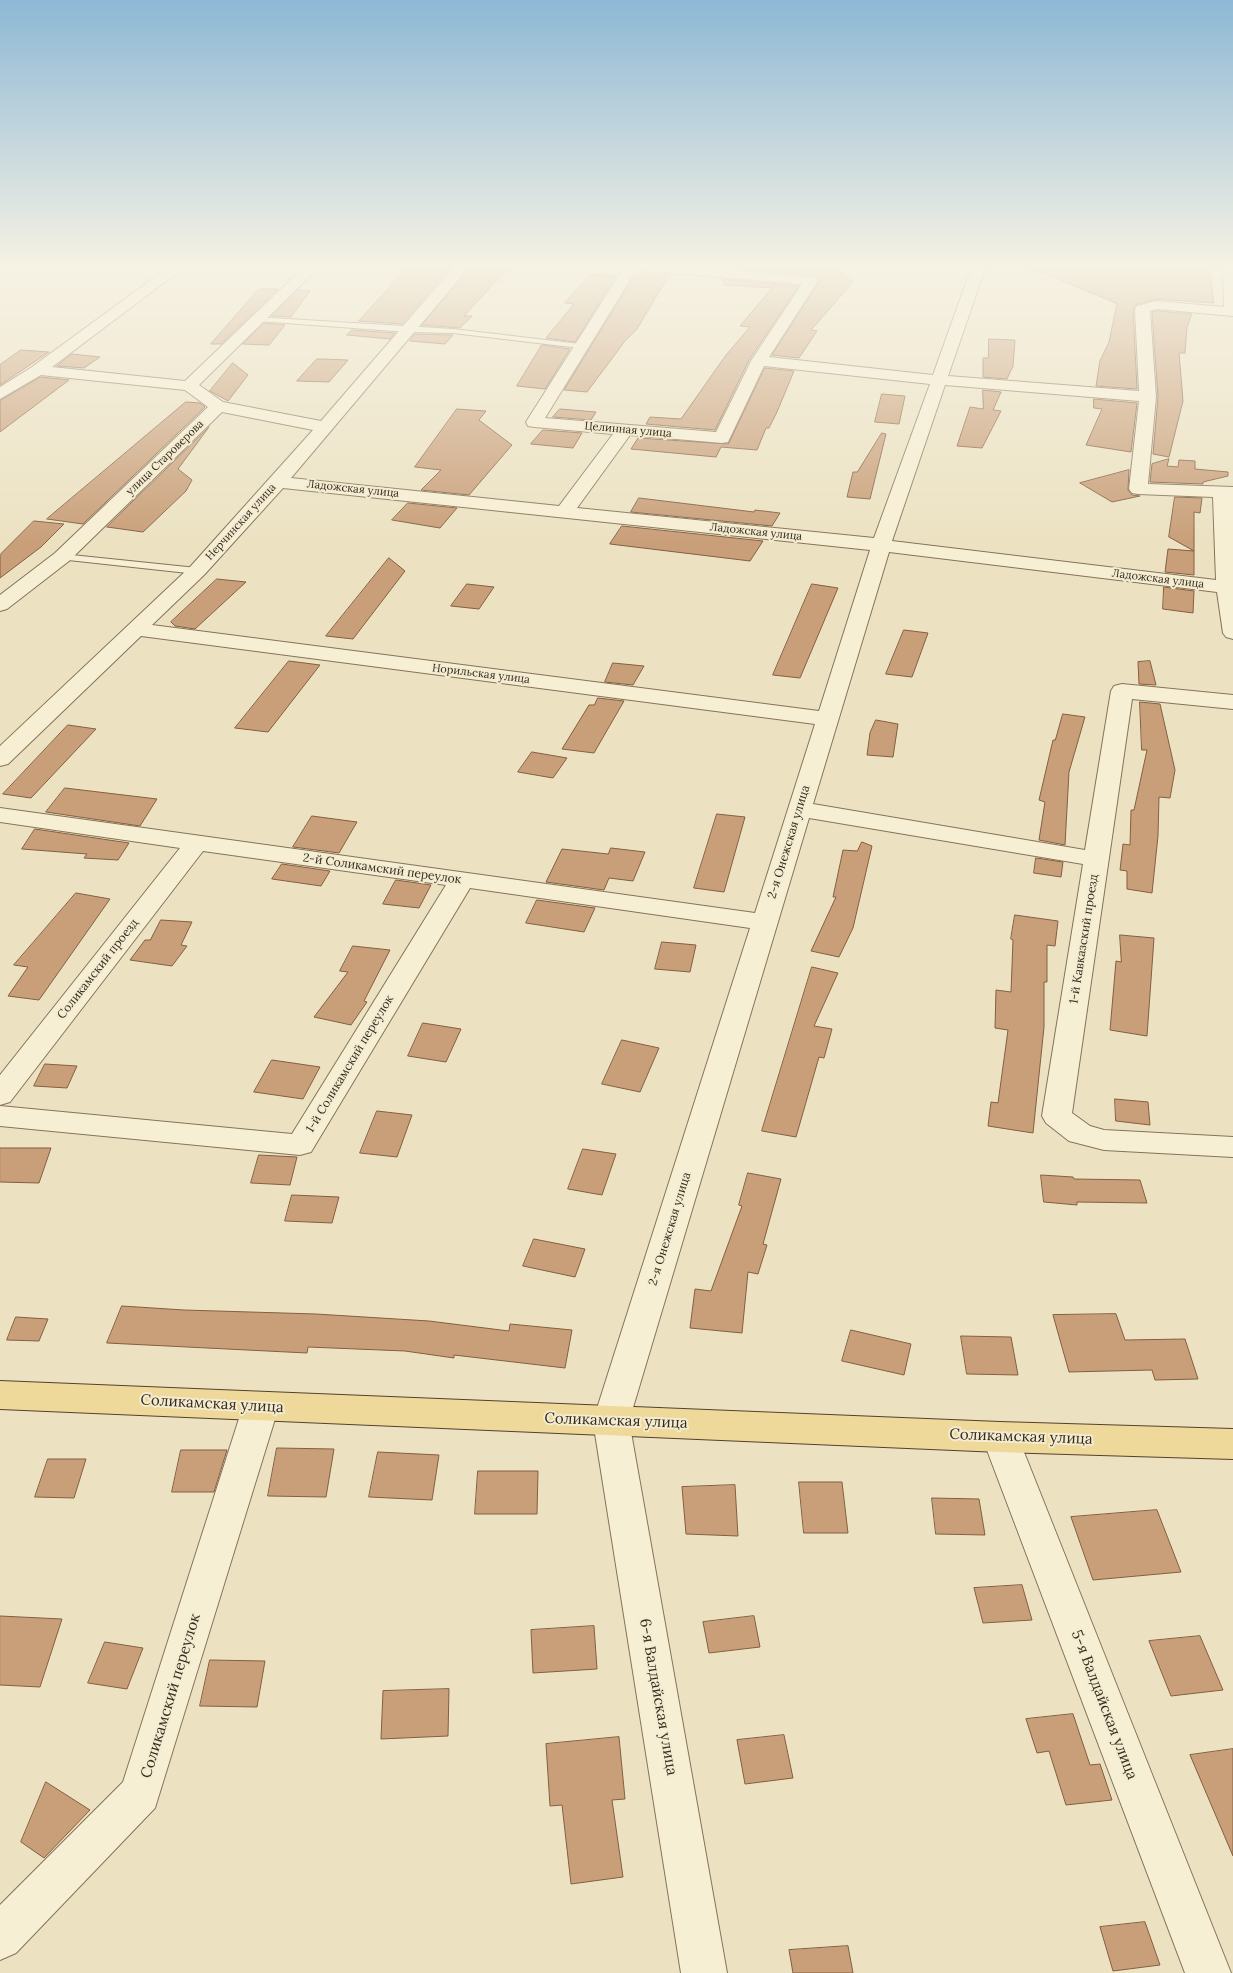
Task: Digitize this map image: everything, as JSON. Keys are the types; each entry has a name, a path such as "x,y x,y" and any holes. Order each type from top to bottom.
{"main road":[{"name":"Соликамская улица","path":"0,1394 1000,1437 1233,1444"}],"street":[{"path":"0,394 54,358"},
{"path":"189,386 218,358"},
{"name":"Нерчинская улица","path":"0,759 197,571 278,482 383,358"},
{"name":"Целинная улица","path":"573,358 534,422 722,438 759,361"},
{"path":"761,358 759,361 939,380 1148,397"},
{"name":"2-я Онежская улица","path":"611,1421 880,545 947,358"},
{"path":"1145,358 1148,397 1138,489 1227,491 1233,633"},
{"path":"38,370 189,386 218,406 324,426"},
{"name":"улица Староверова","path":"0,606 62,557 218,406"},
{"path":"565,511 625,430"},
{"name":"Ладожская улица","path":"278,482 880,545 1230,588"},
{"name":"Норильская улица","path":"136,629 827,719"},
{"name":"1-й Кавказский проезд","path":"1233,702 1122,690 1057,1116 1080,1134 1104,1140 1233,1147"},
{"path":"798,810 1096,859"},
{"name":"2-й Соликамский переулок","path":"0,815 765,922"},
{"name":"Соликамский проезд","path":"0,1095 197,842"},
{"name":"1-й Соликамский переулок","path":"0,1116 300,1145 462,880"},
{"name":"Соликамский переулок","path":"0,1937 140,1794 261,1406"},
{"name":"6-я Валдайская улица","path":"611,1421 704,1973"},
{"name":"5-я Валдайская улица","path":"1000,1437 1208,1973"}],"lane":[{"path":"62,557 197,571"}],"building":[{"path":"10,358 40,358 0,385 0,365"},
{"path":"67,358 98,358 84,368 57,366"},
{"path":"534,358 564,358 545,389 517,386"},
{"path":"584,358 612,358 587,392 564,390"},
{"path":"724,358 750,358 715,430 646,424 650,417 681,419"},
{"path":"983,358 1014,358 1013,366 1007,379 983,377"},
{"path":"1101,358 1135,358 1137,389 1096,386"},
{"path":"1155,358 1179,358 1183,401 1169,457 1153,454 1158,397"},
{"path":"317,359 348,360 329,382 297,381"},
{"path":"233,363 248,375 228,401 210,391"},
{"path":"765,368 794,371 777,412 769,428 766,428 757,450 721,447 716,457 631,449 638,438 728,444"},
{"path":"41,377 69,380 0,432 0,401"},
{"path":"983,390 1001,392 993,410 1001,411 982,448 957,446 970,407 983,409"},
{"path":"882,394 905,396 899,424 875,422"},
{"path":"1094,399 1137,403 1131,452 1086,445 1102,409 1094,408"},
{"path":"186,402 200,403 205,407 83,524 47,519"},
{"path":"457,409 486,411 479,420 512,445 469,495 421,490 441,470 415,467"},
{"path":"560,409 596,412 591,420 553,417"},
{"path":"209,427 178,469 192,480 186,491 143,532 107,527"},
{"path":"543,430 582,433 573,448 531,444"},
{"path":"882,433 886,434 870,499 847,497 853,472 857,472"},
{"path":"1169,459 1167,466 1178,467 1179,460 1195,461 1195,469 1228,472 1228,476 1203,482 1203,484 1150,482 1152,464"},
{"path":"1129,470 1128,490 1132,495 1140,496 1112,502 1080,483"},
{"path":"1175,497 1202,498 1200,513 1194,512 1194,551 1169,537"},
{"path":"639,498 754,512 755,510 780,513 772,526 631,512"},
{"path":"408,503 457,508 440,528 392,520"},
{"path":"34,521 64,524 41,547 0,578 0,555"},
{"path":"622,526 763,541 750,561 610,544"},
{"path":"1168,549 1194,551 1194,575 1165,572"},
{"path":"389,558 405,571 353,639 326,636"},
{"path":"217,579 246,582 195,629 175,626 171,622"},
{"path":"467,584 494,587 479,609 451,606"},
{"path":"812,584 838,588 800,678 773,675"},
{"path":"1164,587 1194,591 1193,613 1163,609"},
{"path":"904,630 928,633 912,677 886,674"},
{"path":"289,661 320,665 268,732 235,728"},
{"path":"1150,661 1156,685 1139,684 1138,662"},
{"path":"613,663 644,666 633,685 605,682"},
{"path":"598,698 624,701 594,753 562,749 589,705 594,705"},
{"path":"1140,702 1160,704 1175,770 1170,798 1159,797 1158,836 1152,893 1127,889 1127,871 1120,870 1123,844 1130,845 1131,810 1134,810 1147,750 1142,750"},
{"path":"1063,714 1085,717 1069,772 1065,845 1039,840 1045,802 1039,800 1053,740 1055,740"},
{"path":"876,720 898,724 893,757 867,755 870,733"},
{"path":"68,725 96,729 31,798 3,794"},
{"path":"532,752 567,758 553,778 518,772"},
{"path":"65,788 157,799 140,826 46,812"},
{"path":"717,814 745,817 724,892 694,888"},
{"path":"312,816 357,822 339,853 293,847"},
{"path":"35,829 129,843 118,860 84,858 87,854 22,849"},
{"path":"862,842 872,846 853,928 839,957 811,951 836,897 833,897 843,850 857,851"},
{"path":"611,848 645,852 633,881 609,878 604,890 546,882 562,849 608,854"},
{"path":"1036,858 1063,862 1061,877 1034,873"},
{"path":"282,864 330,871 321,886 272,879"},
{"path":"396,880 431,885 419,908 383,904"},
{"path":"76,893 110,899 39,1000 8,996 28,967 14,965"},
{"path":"537,900 595,908 584,932 526,923"},
{"path":"1015,915 1058,921 1055,946 1047,945 1047,982 1044,982 1044,1027 1033,1133 988,1126 991,1102 998,1103 1008,1030 995,1028 996,990 1011,992 1013,940 1011,939"},
{"path":"161,920 192,922 181,945 187,946 172,966 130,960 145,940 150,940"},
{"path":"1120,935 1154,938 1147,1036 1110,1030 1116,961 1121,962"},
{"path":"662,942 696,945 690,972 655,969"},
{"path":"353,946 390,950 364,1001 367,1002 351,1025 314,1017 348,972 340,971"},
{"path":"812,967 838,973 814,1026 832,1029 824,1058 819,1057 796,1137 762,1131"},
{"path":"423,1023 461,1029 446,1062 408,1056"},
{"path":"622,1040 659,1048 640,1092 602,1084"},
{"path":"272,1060 320,1067 303,1099 254,1092"},
{"path":"45,1064 77,1066 67,1088 34,1086"},
{"path":"1115,1099 1148,1102 1150,1125 1116,1121"},
{"path":"377,1111 412,1115 397,1157 360,1153"},
{"path":"0,1148 51,1148 39,1183 0,1182"},
{"path":"583,1149 616,1154 602,1195 568,1189"},
{"path":"259,1155 297,1157 290,1185 251,1183"},
{"path":"748,1173 781,1179 763,1244 767,1245 758,1274 748,1272 742,1333 690,1328 695,1289 711,1291 742,1206 739,1205"},
{"path":"1041,1175 1073,1177 1074,1179 1140,1180 1147,1203 1077,1202 1077,1205 1044,1202"},
{"path":"292,1195 339,1197 332,1223 285,1221"},
{"path":"534,1239 585,1249 575,1277 523,1266"},
{"path":"122,1306 429,1321 509,1331 510,1324 572,1330 565,1368 454,1355 454,1358 405,1351 308,1347 307,1353 107,1343"},
{"path":"1116,1314 1125,1340 1185,1339 1198,1379 1155,1380 1152,1370 1069,1372 1053,1315"},
{"path":"16,1317 48,1319 39,1341 7,1340"},
{"path":"851,1330 911,1344 904,1375 842,1361"},
{"path":"961,1336 1011,1337 1018,1375 967,1374"},
{"path":"277,1448 334,1449 326,1497 268,1496"},
{"path":"181,1450 227,1450 214,1492 172,1492"},
{"path":"378,1452 439,1455 432,1500 369,1497"},
{"path":"48,1459 86,1459 74,1498 35,1497"},
{"path":"478,1471 538,1471 537,1514 475,1514"},
{"path":"799,1482 842,1482 848,1533 804,1533"},
{"path":"735,1485 738,1536 686,1534 682,1487"},
{"path":"932,1498 979,1499 985,1535 936,1534"},
{"path":"1157,1510 1181,1572 1093,1580 1071,1517"},
{"path":"1022,1585 1032,1620 983,1623 974,1588"},
{"path":"0,1616 62,1619 40,1687 0,1685"},
{"path":"754,1616 760,1647 709,1653 703,1622"},
{"path":"594,1626 597,1669 533,1673 531,1630"},
{"path":"1200,1636 1223,1690 1171,1696 1149,1641"},
{"path":"105,1642 143,1648 127,1689 88,1683"},
{"path":"210,1660 265,1661 257,1707 200,1706"},
{"path":"449,1689 448,1736 381,1739 383,1691"},
{"path":"1073,1714 1090,1765 1100,1764 1112,1800 1066,1805 1049,1751 1037,1753 1026,1719"},
{"path":"784,1735 793,1778 745,1784 737,1740"},
{"path":"619,1737 625,1799 612,1800 623,1877 571,1884 562,1805 550,1806 546,1744"},
{"path":"1233,1749 1233,1856 1190,1755"},
{"path":"46,1782 90,1810 44,1858 21,1842"},
{"path":"1145,1922 1160,1965 1113,1971 1100,1927"},
{"path":"848,1946 853,1973 793,1973 789,1950"}]}
